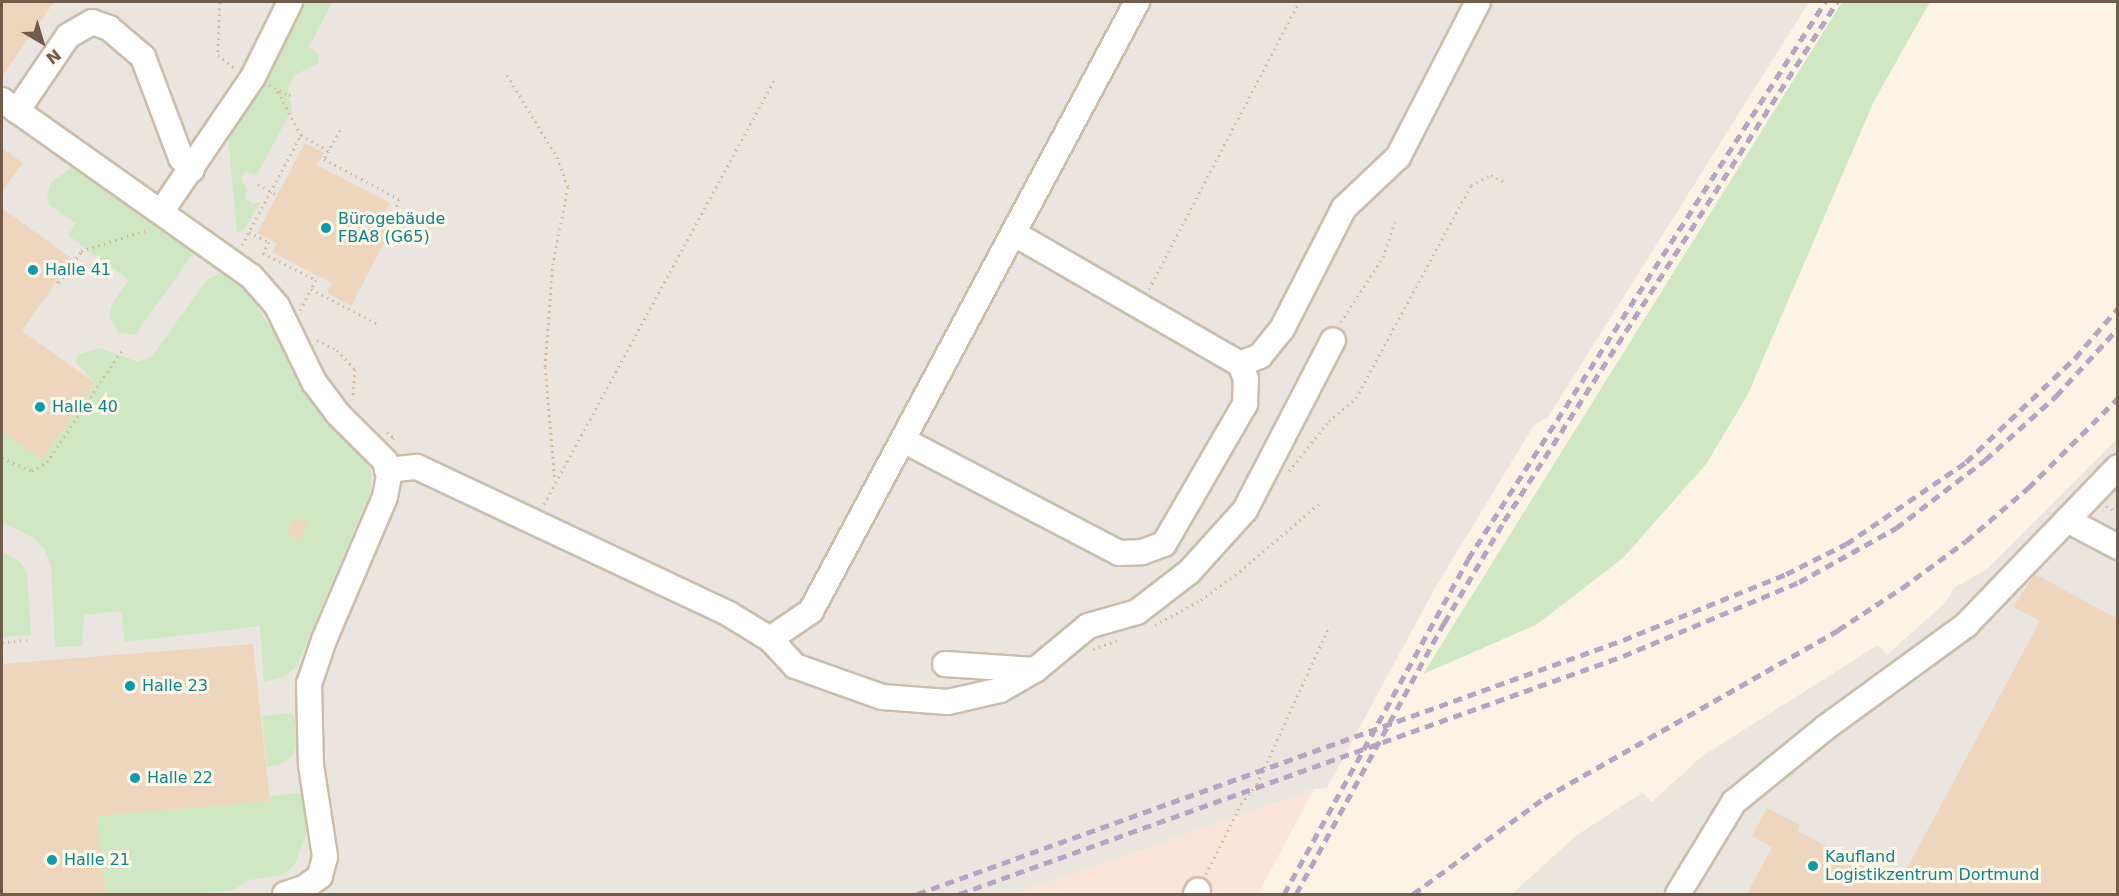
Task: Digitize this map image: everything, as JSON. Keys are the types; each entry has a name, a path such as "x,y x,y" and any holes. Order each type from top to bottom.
{"lane":[{"path":"168,217 192,170 253,77 290,2"},
{"path":"770,639 812,611 1137,2"},
{"path":"1240,364 1260,356 1282,329 1344,207 1398,157 1478,2"},
{"path":"192,170 180,158 143,57 110,28 92,22 68,36 9,105 251,276 284,322 314,382 337,413 369,442 387,470 385,497 309,684 311,765 325,857 320,876 304,888 285,894"},
{"path":"903,440 1119,553 1142,552 1164,544 1245,404 1246,379 1240,364 1013,233"},
{"path":"387,470 417,467 729,614 770,639 795,666 882,697 948,702 1000,690 1035,670 1088,626 1137,612 1188,572 1245,510 1333,340"},
{"path":"1678,894 1734,802 1825,728 1966,625 2118,467"},
{"path":"2067,520 2118,547"},
{"path":"945,664 1035,670"},
{"path":"972,697 975,666"}],"path":[{"path":"1140,306 1299,2"},
{"path":"507,75 557,157 568,187 553,263 545,367 555,482"},
{"path":"535,522 776,77"},
{"path":"277,90 301,135 329,151"},
{"path":"340,130 324,159 399,200 395,209 429,227"},
{"path":"241,246 301,135"},
{"path":"1287,474 1329,421 1356,398 1471,185 1482,176 1491,175 1505,182"},
{"path":"258,184 278,195"},
{"path":"57,281 59,283 81,251 168,217"},
{"path":"1333,340 1346,309 1383,257 1395,222"},
{"path":"249,232 269,242 262,254 316,280 300,310 284,322"},
{"path":"311,290 378,324"},
{"path":"2,458 32,471 47,462 124,347"},
{"path":"1197,892 1241,804 1257,784 1328,628"},
{"path":"2,642 27,640"}],"shaded area":[{"path":"2,2 1809,2 1548,417 1534,425 1435,588 1327,788 1314,789 1016,894 2,894"},
{"path":"2117,439 2117,894 1512,894 1577,835 1642,793 1652,802 1701,757 1878,645 1887,655 1945,603 1954,588 1987,569"},
{"path":"1314,789 1258,894 1016,894"}],"green space":[{"path":"300,2 332,2 309,47 319,54 318,64 296,74 287,87 292,109 257,175 245,172 241,179 247,189 245,198 253,204 260,202 245,228 237,233 228,135 260,85"},
{"path":"1842,2 1930,2 1874,101 1748,394 1707,463 1623,558 1536,625 1423,674"},
{"path":"72,167 86,171 188,245 192,255 135,335 118,332 109,316 112,304 129,280 68,235 76,223 49,205 47,195 51,183"},
{"path":"219,274 238,276 262,302 257,307 287,352 309,400 366,460 372,475 370,493 296,667 284,677 264,682 260,626 125,642 121,611 84,615 82,646 55,647 51,566 44,549 34,538 2,522 2,431 43,459 95,383 75,361 78,355 99,348 138,362 151,357 208,279"},
{"path":"2,551 21,563 27,573 31,635 2,637"},
{"path":"292,713 298,722 299,741 293,755 279,765 267,767 262,716"},
{"path":"301,793 309,825 295,864 282,875 249,880 233,890 189,894 106,894 97,816 269,801 269,796"}],"building":[{"path":"2,2 54,2 2,76"},
{"name":"Bürogebäude FBA8 (G65)","path":"305,143 324,153 317,165 390,203 383,216 395,222 351,306 327,293 332,283 272,252 277,243 257,233"},
{"path":"2,148 23,163 2,191"},
{"name":"Halle 40","path":"2,208 72,259 22,331 95,383 42,460 2,431"},
{"path":"295,517 308,524 300,540 287,533"},
{"path":"2035,574 2118,619 2118,894 1747,894 1772,847 1752,836 1767,808 1800,825 1798,831 1898,885 2040,621 2013,607"},
{"path":"253,644 270,801 97,816 106,894 2,894 2,664"}],"railway":[{"path":"1284,894 1468,559 1825,2"},
{"path":"1296,894 1444,623 1504,521 1837,2"},
{"path":"917,894 1623,640 1786,574 1846,544 1966,462 2075,358 2118,308"},
{"path":"959,894 1623,656 1799,582 1896,528 1985,460 2056,396 2118,328"},
{"path":"1413,894 1544,798 1838,630 1902,588 1966,541 2028,488 2118,398"}],"place":[{"name":"Bürogebäude FBA8 (G65)","path":"326,228"},
{"name":"Halle 41","path":"33,270"},
{"name":"Halle 40","path":"40,407"},
{"name":"Halle 23","path":"130,686"},
{"name":"Halle 22","path":"135,778"},
{"name":"Halle 21","path":"52,860"},
{"name":"Kaufland Logistikzentrum Dortmund","path":"1813,866"}]}
